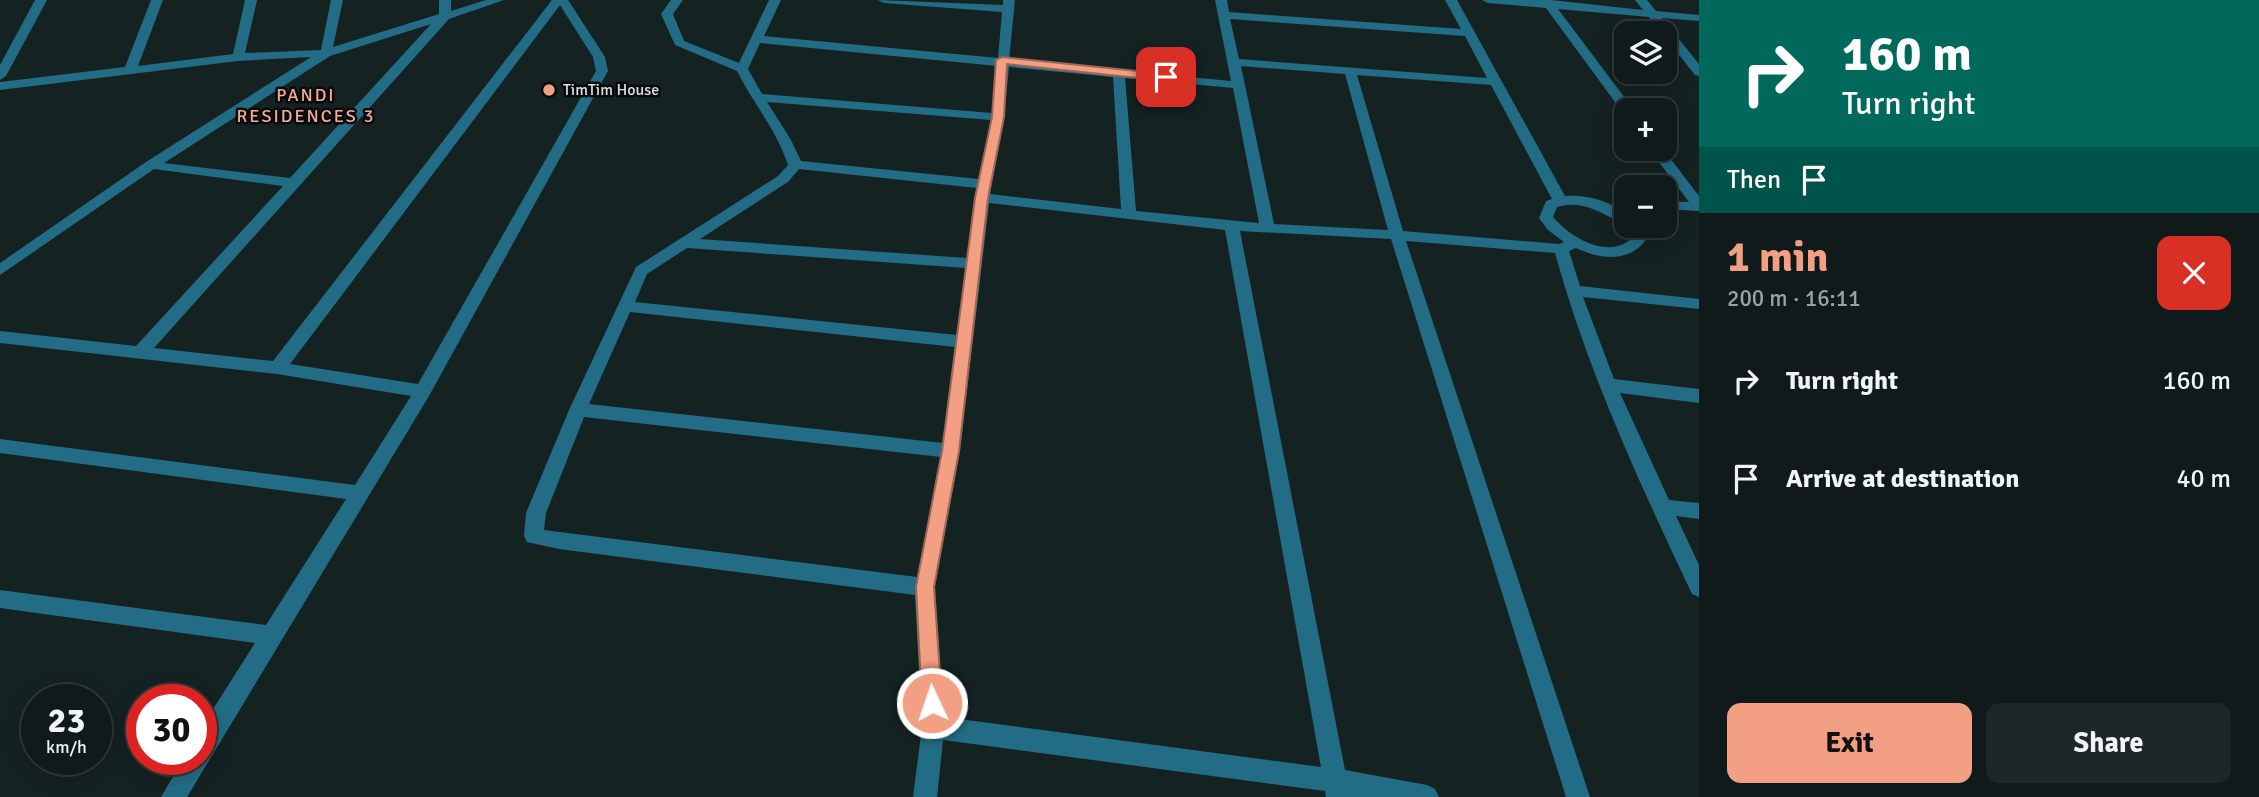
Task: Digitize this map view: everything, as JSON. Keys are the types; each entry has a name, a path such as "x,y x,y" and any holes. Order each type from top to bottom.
{"street":[{"path":"0,76 41,0"},
{"path":"130,71 157,0"},
{"path":"237,57 251,0"},
{"path":"0,270 151,165 326,53 337,0"},
{"path":"140,353 445,16 445,0"},
{"path":"0,86 237,57 326,53 498,0"},
{"path":"217,725 423,391 602,71 599,57 560,0 277,368"},
{"path":"677,0 667,14 679,43 742,69 756,97 789,146 795,165"},
{"path":"742,69 775,0"},
{"path":"884,0 1008,5 998,117 983,191 951,451 925,587 933,727 925,797"},
{"path":"1221,0 1266,226"},
{"path":"1451,0 1560,200"},
{"path":"1488,0 1699,18"},
{"path":"1641,0 1699,72"},
{"path":"1547,3 1619,98"},
{"path":"1225,15 1470,33"},
{"path":"758,39 1002,60 1236,85"},
{"path":"1233,62 1495,82"},
{"path":"1350,72 1397,235 1578,797"},
{"path":"1119,73 1129,215"},
{"path":"756,97 998,117"},
{"path":"1665,161 1699,206"},
{"path":"151,165 293,183"},
{"path":"795,165 983,191 1129,215 1231,226 1266,226 1622,251 1633,247 1638,241 1637,238"},
{"path":"795,165 783,179 641,271 578,410 536,513 534,536 925,587"},
{"path":"1614,211 1591,202 1560,200 1551,204 1546,218 1568,246 1572,291 1609,385 1699,588"},
{"path":"1677,205 1699,206"},
{"path":"1231,226 1336,788"},
{"path":"682,243 975,264"},
{"path":"1572,291 1699,304"},
{"path":"624,306 964,342"},
{"path":"0,337 277,368 423,391"},
{"path":"1609,385 1699,396"},
{"path":"578,410 951,451"},
{"path":"0,446 359,493"},
{"path":"1664,507 1699,511"},
{"path":"0,599 272,636"},
{"path":"933,727 1336,788 1427,797"},
{"path":"173,797 187,775"}],"place":[{"name":"TimTim House","path":"549,90"}],"district":[{"name":"PANDI RESIDENCES 3","path":"306,105"}],"route":[{"path":"932,703 925,587 951,451 982,198 998,117 1002,60 1166,77"}]}
